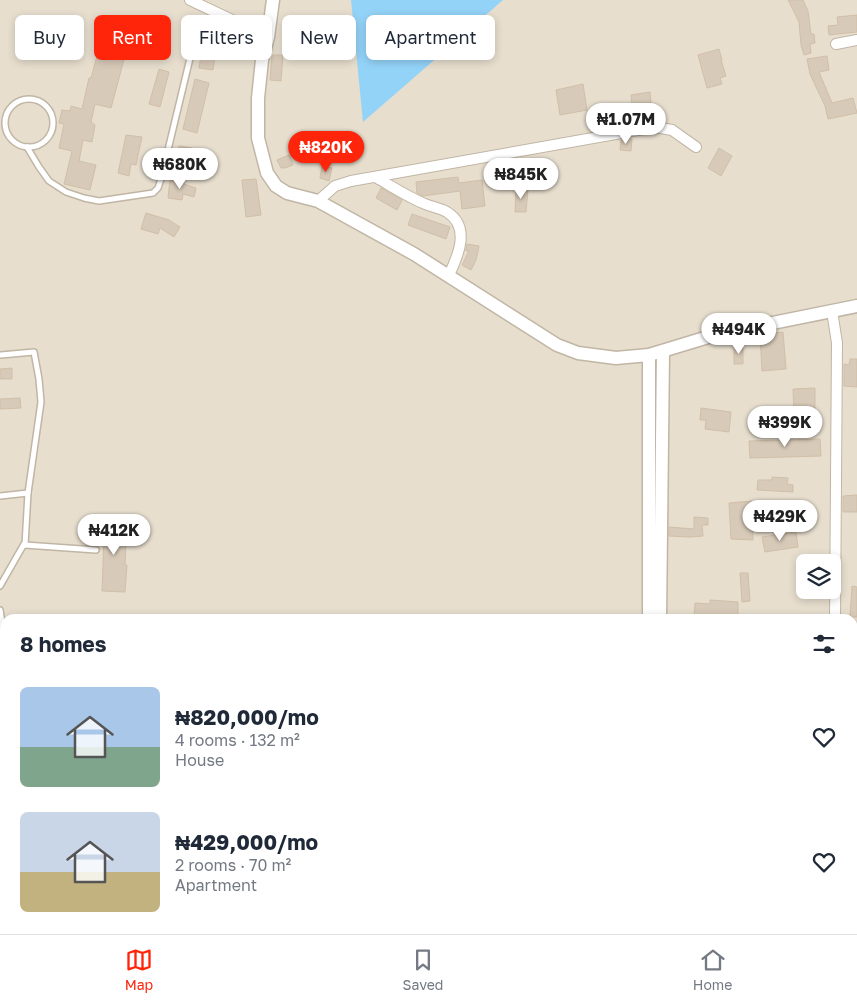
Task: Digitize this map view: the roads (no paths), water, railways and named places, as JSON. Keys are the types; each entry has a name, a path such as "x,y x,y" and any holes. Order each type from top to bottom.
{"street":[{"path":"190,0 222,15"},
{"path":"271,15 273,0"},
{"path":"836,44 857,40"},
{"path":"262,60 258,98 258,138 267,174 276,186 287,192 318,202 414,254 557,345 578,353 616,358 649,355 718,334 857,306"},
{"path":"318,202 335,186 654,127 672,130 696,147"},
{"path":"377,178 416,199 447,212 454,218 460,228 460,241 458,254 449,275"},
{"path":"832,310 837,343 835,614"},
{"path":"660,614 663,352"},
{"path":"649,355 649,614"}],"lane":[{"path":"27,147 38,167 49,181 66,192 100,201 153,193 158,188 161,179 190,60"},
{"path":"33,100 46,106 52,119 50,133 41,144 27,147 20,146 9,137 3,116 19,101 33,100"},
{"path":"0,586 25,545 28,493 41,402 34,352 1,354"},
{"path":"0,496 28,493"},
{"path":"25,545 96,550"}],"water":[{"path":"351,0 503,0 486,15 366,15 366,60 434,60 363,122 356,51 356,15 352,15"}]}
